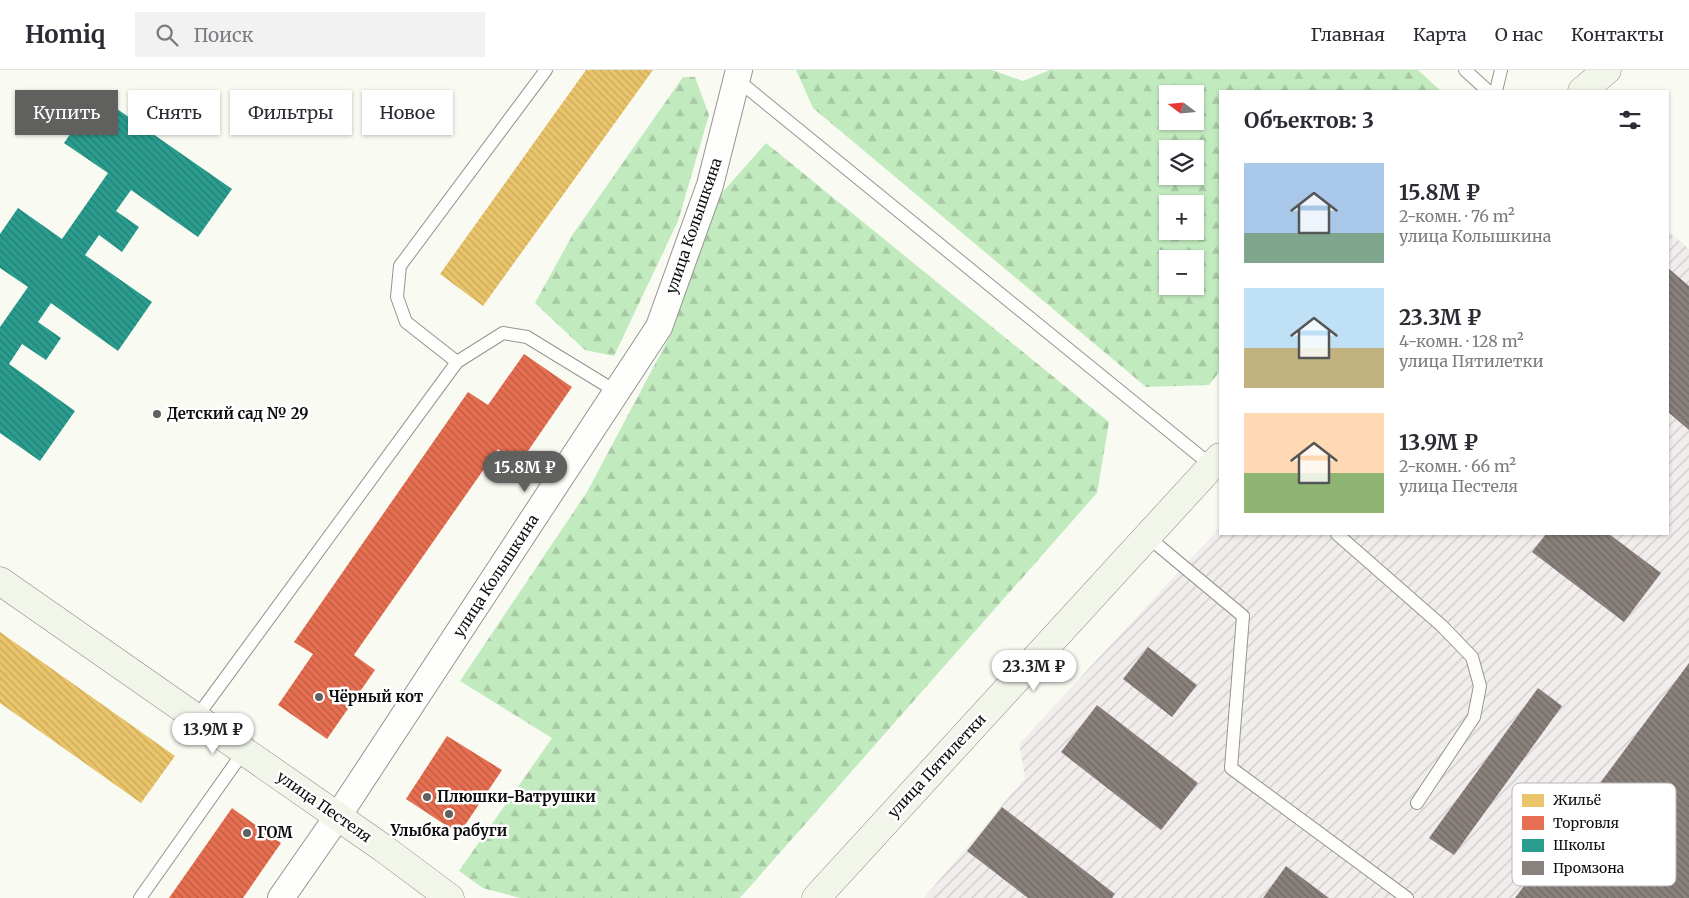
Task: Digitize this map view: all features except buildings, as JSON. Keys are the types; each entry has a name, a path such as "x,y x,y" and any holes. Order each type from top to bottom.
{"main road":[{"path":"1583,90 1607,70"},
{"name":"улица Пятилетки","path":"816,898 1216,461"},
{"name":"улица Пестеля","path":"0,581 338,816 450,898"}],"street":[{"name":"улица Колышкина","path":"281,898 338,816 659,327 710,185 736,74"}],"lane":[{"path":"456,362 406,322 397,297 400,266 546,70"},
{"path":"1465,70 1487,90"},
{"path":"1496,90 1501,70"},
{"path":"736,74 1216,461"},
{"path":"196,718 456,362 503,333 528,337 617,392"},
{"path":"1338,535 1442,626 1472,657 1480,686 1474,717 1417,803"},
{"path":"1148,536 1243,616 1231,768 1407,898"},
{"path":"140,898 244,751"}],"shaded area":[{"path":"1669,232 1689,249 1689,898 924,898 1025,778 1019,744 1219,528 1219,535 1669,535"}],"green space":[{"path":"796,70 992,70 1023,81 1050,70 1418,70 1440,90 1219,90 1219,372 1209,385 1146,387 813,108"},
{"path":"683,77 695,77 709,115 678,221 614,356 585,350 535,303 573,234"},
{"path":"766,143 1109,422 1097,493 740,898 520,898 483,888 459,871 552,738 460,681 587,492 670,336 720,195"}],"place":[{"name":"Детский сад № 29","path":"157,414"},
{"name":"Чёрный кот","path":"319,697"},
{"name":"Плюшки-Ватрушки","path":"427,797"},
{"name":"Улыбка рабуги","path":"449,814"},
{"name":"ГОМ","path":"247,833"}]}
